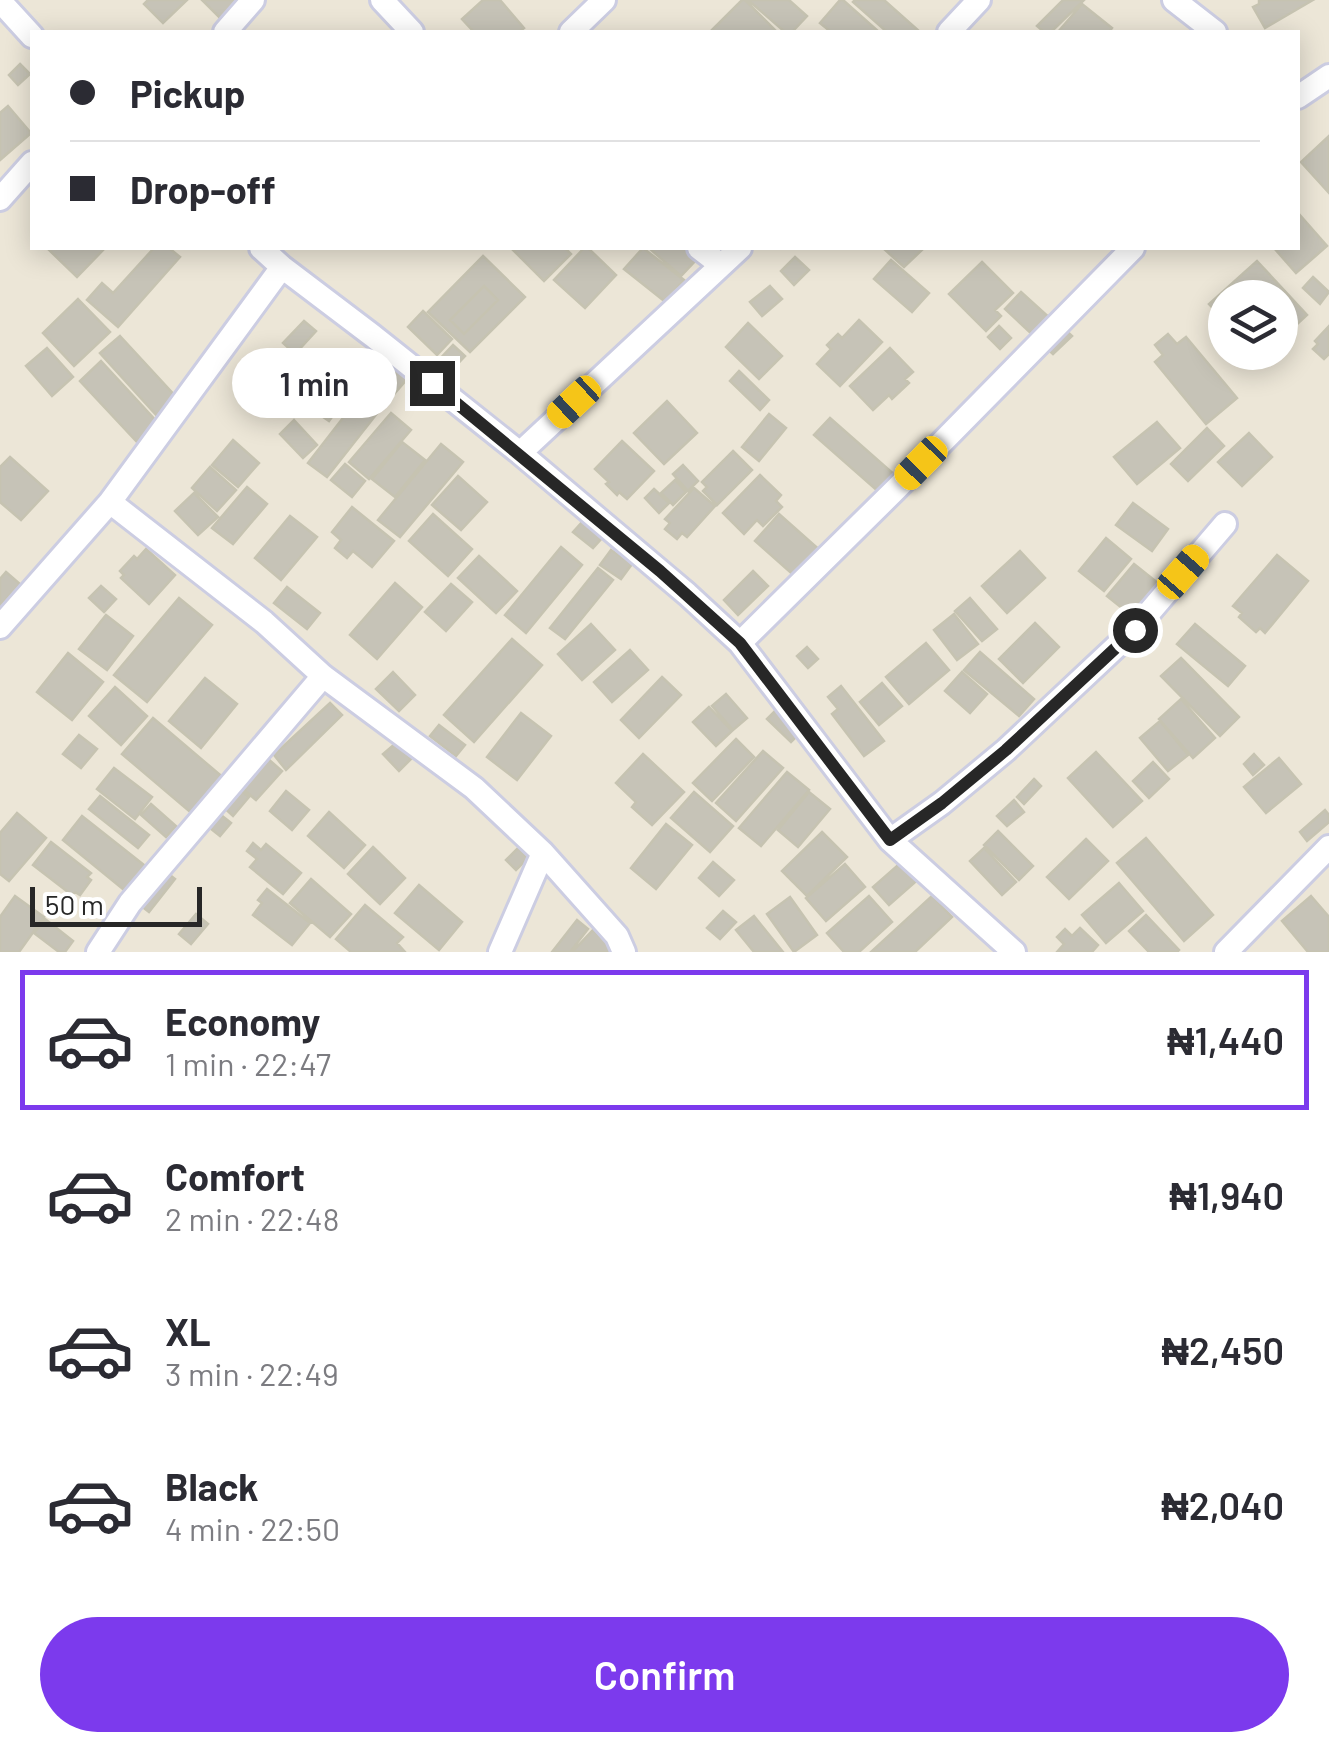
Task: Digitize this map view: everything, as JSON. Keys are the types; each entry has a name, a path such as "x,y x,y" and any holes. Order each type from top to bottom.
{"street":[{"path":"228,30 253,0"},
{"path":"382,0 410,30"},
{"path":"574,30 604,0"},
{"path":"952,30 979,0"},
{"path":"1174,0 1212,30"},
{"path":"0,1 30,34"},
{"path":"1300,96 1329,76"},
{"path":"0,199 30,164"},
{"path":"262,250 520,454 740,643 890,840 1014,952"},
{"path":"702,250 721,265"},
{"path":"520,454 738,250"},
{"path":"740,643 1131,250"},
{"path":"0,628 110,502 282,267"},
{"path":"110,502 264,622 323,676 474,788 544,853 617,936 624,952"},
{"path":"890,840 1006,750 1135,630 1224,524"},
{"path":"98,952 130,903 323,676"},
{"path":"1226,952 1329,847"},
{"path":"500,952 544,853"}],"building":[{"path":"148,0 187,0 163,23 144,4"},
{"path":"202,0 237,0 238,1 221,19"},
{"path":"483,0 500,0 524,28 472,30 462,19"},
{"path":"745,0 775,30 712,30"},
{"path":"748,0 789,0 807,16 794,30 783,30"},
{"path":"843,0 877,30 829,30 820,23"},
{"path":"884,0 918,30 885,30 853,2"},
{"path":"1063,0 1084,0 1053,30 1037,26"},
{"path":"1259,0 1313,0 1265,28 1253,7"},
{"path":"1082,4 1112,28 1110,30 1060,30"},
{"path":"20,64 30,74 18,85 9,75"},
{"path":"8,106 30,134 0,160 0,113"},
{"path":"1329,136 1329,193 1301,162"},
{"path":"1300,215 1327,246 1296,273 1276,250 1300,250"},
{"path":"49,250 103,250 77,277"},
{"path":"152,250 171,250 180,257 118,327 87,300 102,283 113,293"},
{"path":"513,250 567,250 571,254 544,281"},
{"path":"582,250 590,250 616,275 585,308 554,280"},
{"path":"646,250 684,280 676,289 683,295 673,308 624,269"},
{"path":"651,250 687,250 697,259 681,276"},
{"path":"885,250 922,250 904,267"},
{"path":"483,256 525,297 470,352 428,312","holes":["484,286 498,300 464,334 450,320"]},
{"path":"795,257 809,270 794,285 781,271"},
{"path":"891,260 929,293 912,312 874,279"},
{"path":"1257,261 1275,280 1236,280"},
{"path":"982,262 1013,293 995,310 1001,316 986,331 949,294"},
{"path":"1313,277 1329,292 1320,304 1303,288"},
{"path":"484,286 498,300 464,334 450,320"},
{"path":"770,286 782,299 762,316 750,302"},
{"path":"1021,292 1052,320 1035,337 1005,309"},
{"path":"78,299 110,332 74,366 43,333"},
{"path":"1298,305 1307,315 1298,323"},
{"path":"423,311 452,339 437,355 408,327"},
{"path":"859,320 882,342 840,386 817,364 831,349 827,345 838,334 842,338"},
{"path":"304,321 316,331 295,354 283,343"},
{"path":"748,323 782,356 759,379 726,347"},
{"path":"1060,325 1072,336 1053,354 1041,343"},
{"path":"999,326 1011,338 1000,349 988,337"},
{"path":"1329,326 1329,354 1324,359 1313,349"},
{"path":"1168,334 1177,344 1186,337 1208,363 1208,370 1214,370 1237,398 1206,424 1155,362 1163,355 1155,345"},
{"path":"120,336 178,399 158,417 100,353"},
{"path":"453,345 465,356 449,373 437,362"},
{"path":"47,348 73,377 52,396 26,366"},
{"path":"890,348 913,372 905,379 909,383 873,410 850,386"},
{"path":"388,360 408,378 395,393 374,375"},
{"path":"101,361 158,423 137,442 80,381"},
{"path":"340,368 358,381 329,421 310,408"},
{"path":"739,371 769,400 760,410 730,381"},
{"path":"367,387 386,402 327,477 308,463"},
{"path":"667,401 697,433 664,464 634,433"},
{"path":"391,413 411,430 369,479 349,462"},
{"path":"769,414 786,428 759,461 742,447"},
{"path":"830,418 896,476 880,493 814,435"},
{"path":"294,420 317,445 303,458 280,434"},
{"path":"1157,422 1180,448 1137,484 1114,457"},
{"path":"1207,428 1224,446 1188,481 1171,464"},
{"path":"1249,433 1272,457 1242,486 1218,462"},
{"path":"233,440 259,463 238,487 212,465"},
{"path":"622,441 654,471 627,499 619,492 617,495 595,469"},
{"path":"402,442 425,460 395,497 372,479"},
{"path":"441,444 463,462 400,537 378,520"},
{"path":"733,451 752,470 717,505 703,491 707,487 702,482"},
{"path":"10,457 48,491 21,520 0,502 0,467"},
{"path":"345,464 365,481 352,497 331,480"},
{"path":"683,465 698,481 688,491 673,474"},
{"path":"210,467 236,490 217,511 192,488"},
{"path":"760,475 781,495 776,501 782,507 763,526 757,520 744,534 723,513"},
{"path":"458,476 487,502 461,530 432,505"},
{"path":"675,480 686,492 673,505 661,493"},
{"path":"247,487 267,504 233,544 212,528"},
{"path":"694,488 715,506 687,537 682,533 677,539 665,529 670,523 665,519"},
{"path":"654,489 669,503 659,513 645,498"},
{"path":"194,493 218,517 198,535 175,511"},
{"path":"1133,503 1168,529 1152,551 1116,525"},
{"path":"352,507 394,541 372,567 353,551 347,558 335,548 341,540 332,532"},
{"path":"433,514 472,549 448,576 409,541"},
{"path":"779,514 822,552 798,579 755,541"},
{"path":"290,516 317,537 281,580 255,558"},
{"path":"583,521 602,538 593,548 573,532"},
{"path":"1106,538 1131,559 1104,591 1079,571"},
{"path":"561,547 582,565 526,633 505,615"},
{"path":"146,549 175,575 149,604 121,578 124,575 120,571"},
{"path":"611,550 632,564 621,579 600,565"},
{"path":"1020,551 1045,578 1007,613 982,586"},
{"path":"1277,555 1308,581 1265,633 1260,628 1256,632 1233,606"},
{"path":"479,556 517,591 496,613 458,578"},
{"path":"1134,564 1159,584 1132,616 1107,596"},
{"path":"598,568 613,580 565,639 550,628"},
{"path":"753,571 768,586 738,615 724,600"},
{"path":"6,572 20,584 0,606 0,579"},
{"path":"395,583 422,607 377,659 350,635"},
{"path":"451,584 472,602 446,631 425,612"},
{"path":"101,586 116,599 104,612 89,598"},
{"path":"287,587 320,613 307,629 274,603"},
{"path":"179,598 212,625 147,702 114,675"},
{"path":"970,598 997,629 982,641 955,611"},
{"path":"954,614 978,644 957,660 934,630"},
{"path":"106,615 133,636 107,670 79,649"},
{"path":"1035,623 1059,647 1023,683 999,659"},
{"path":"591,624 615,650 582,680 558,654"},
{"path":"1195,624 1245,666 1228,686 1177,644"},
{"path":"512,639 542,665 474,742 444,715"},
{"path":"926,643 949,670 909,704 886,677"},
{"path":"807,647 818,659 808,668 797,656"},
{"path":"630,650 648,670 612,702 594,682"},
{"path":"980,652 1034,699 1019,716 964,670"},
{"path":"68,653 103,682 72,720 37,692"},
{"path":"1181,658 1239,717 1220,736 1161,676"},
{"path":"393,672 415,695 399,711 376,689"},
{"path":"962,672 987,694 970,713 945,691"},
{"path":"662,677 681,695 639,738 621,720"},
{"path":"205,678 237,704 201,748 169,721"},
{"path":"882,683 902,706 879,725 860,702"},
{"path":"841,686 884,741 864,756 832,714 838,709 828,697"},
{"path":"115,687 147,716 121,745 89,716"},
{"path":"726,694 747,718 733,730 712,706"},
{"path":"1181,699 1215,738 1193,758 1159,719"},
{"path":"330,703 342,715 286,770 274,755"},
{"path":"709,707 732,731 716,746 693,722"},
{"path":"779,707 803,730 791,742 767,719"},
{"path":"521,713 551,736 517,780 487,757"},
{"path":"153,718 226,780 195,816 122,754"},
{"path":"1160,721 1188,755 1168,771 1140,738"},
{"path":"439,725 465,745 456,756 430,736"},
{"path":"79,735 97,749 81,768 63,754"},
{"path":"736,739 754,757 712,801 693,783"},
{"path":"396,743 411,759 399,771 383,754"},
{"path":"763,751 783,768 736,821 716,803"},
{"path":"1096,752 1142,801 1113,827 1068,778"},
{"path":"643,754 684,792 652,825 632,807 636,802 616,783"},
{"path":"1254,754 1264,765 1253,775 1244,764"},
{"path":"267,758 282,771 256,800 242,788"},
{"path":"1279,758 1301,784 1266,813 1244,787"},
{"path":"1153,762 1169,779 1149,798 1133,781"},
{"path":"114,768 152,797 135,819 97,789"},
{"path":"787,772 809,790 761,846 739,828"},
{"path":"1034,779 1041,786 1024,804 1017,797"},
{"path":"236,786 249,797 233,816 220,804"},
{"path":"286,791 309,810 292,830 270,811"},
{"path":"694,792 733,826 710,852 671,818"},
{"path":"809,792 830,809 798,847 778,830"},
{"path":"100,796 149,835 138,848 89,809"},
{"path":"1014,800 1024,812 1007,826 997,816"},
{"path":"151,804 176,826 166,837 141,815"},
{"path":"1325,810 1329,822 1307,841 1300,832"},
{"path":"216,811 231,823 220,836 205,824"},
{"path":"329,812 365,845 344,868 308,836"},
{"path":"17,813 46,838 9,881 0,874 0,833"},
{"path":"82,816 149,869 129,894 63,840"},
{"path":"666,824 692,845 656,889 631,868"},
{"path":"998,831 1033,866 1019,880 984,845"},
{"path":"822,832 847,857 807,896 782,871"},
{"path":"1146,838 1213,915 1184,941 1117,863"},
{"path":"1086,839 1108,861 1069,899 1047,877"},
{"path":"51,842 91,873 87,877 91,880 80,895 72,895 33,865"},
{"path":"253,843 261,850 266,844 301,873 283,894 250,867 257,859 247,851"},
{"path":"373,847 405,878 380,904 348,874"},
{"path":"518,848 528,858 516,870 506,860"},
{"path":"984,848 1016,882 1002,895 970,861"},
{"path":"905,859 921,877 889,905 873,887"},
{"path":"713,862 734,880 719,896 699,878"},
{"path":"845,864 865,887 826,921 806,898"},
{"path":"166,872 175,879 149,912 140,905"},
{"path":"311,879 351,914 330,937 290,903"},
{"path":"1119,883 1143,911 1106,943 1082,915"},
{"path":"419,885 462,922 439,950 395,913"},
{"path":"267,889 310,923 292,945 253,915"},
{"path":"15,896 44,917 19,952 0,952 0,917"},
{"path":"869,896 892,922 859,952 844,952 827,933"},
{"path":"932,896 952,917 915,952 871,952"},
{"path":"1311,896 1329,917 1329,952 1308,952 1282,921"},
{"path":"790,897 817,935 794,952 767,914"},
{"path":"365,905 403,937 397,943 405,952 351,952 336,939"},
{"path":"723,911 736,922 720,939 707,928"},
{"path":"196,914 208,924 191,944 179,934"},
{"path":"1146,915 1177,952 1149,952 1129,931"},
{"path":"754,916 783,952 754,952 736,930"},
{"path":"45,919 73,941 65,952 59,952 34,933"},
{"path":"577,920 588,929 570,952 552,952"},
{"path":"1080,928 1098,945 1092,952 1057,952 1064,944 1057,937 1065,929 1072,936"},
{"path":"593,930 613,948 610,952 572,952"}],"route":[{"path":"432,383 660,571 740,643 890,840 1006,750 1135,630"}]}
